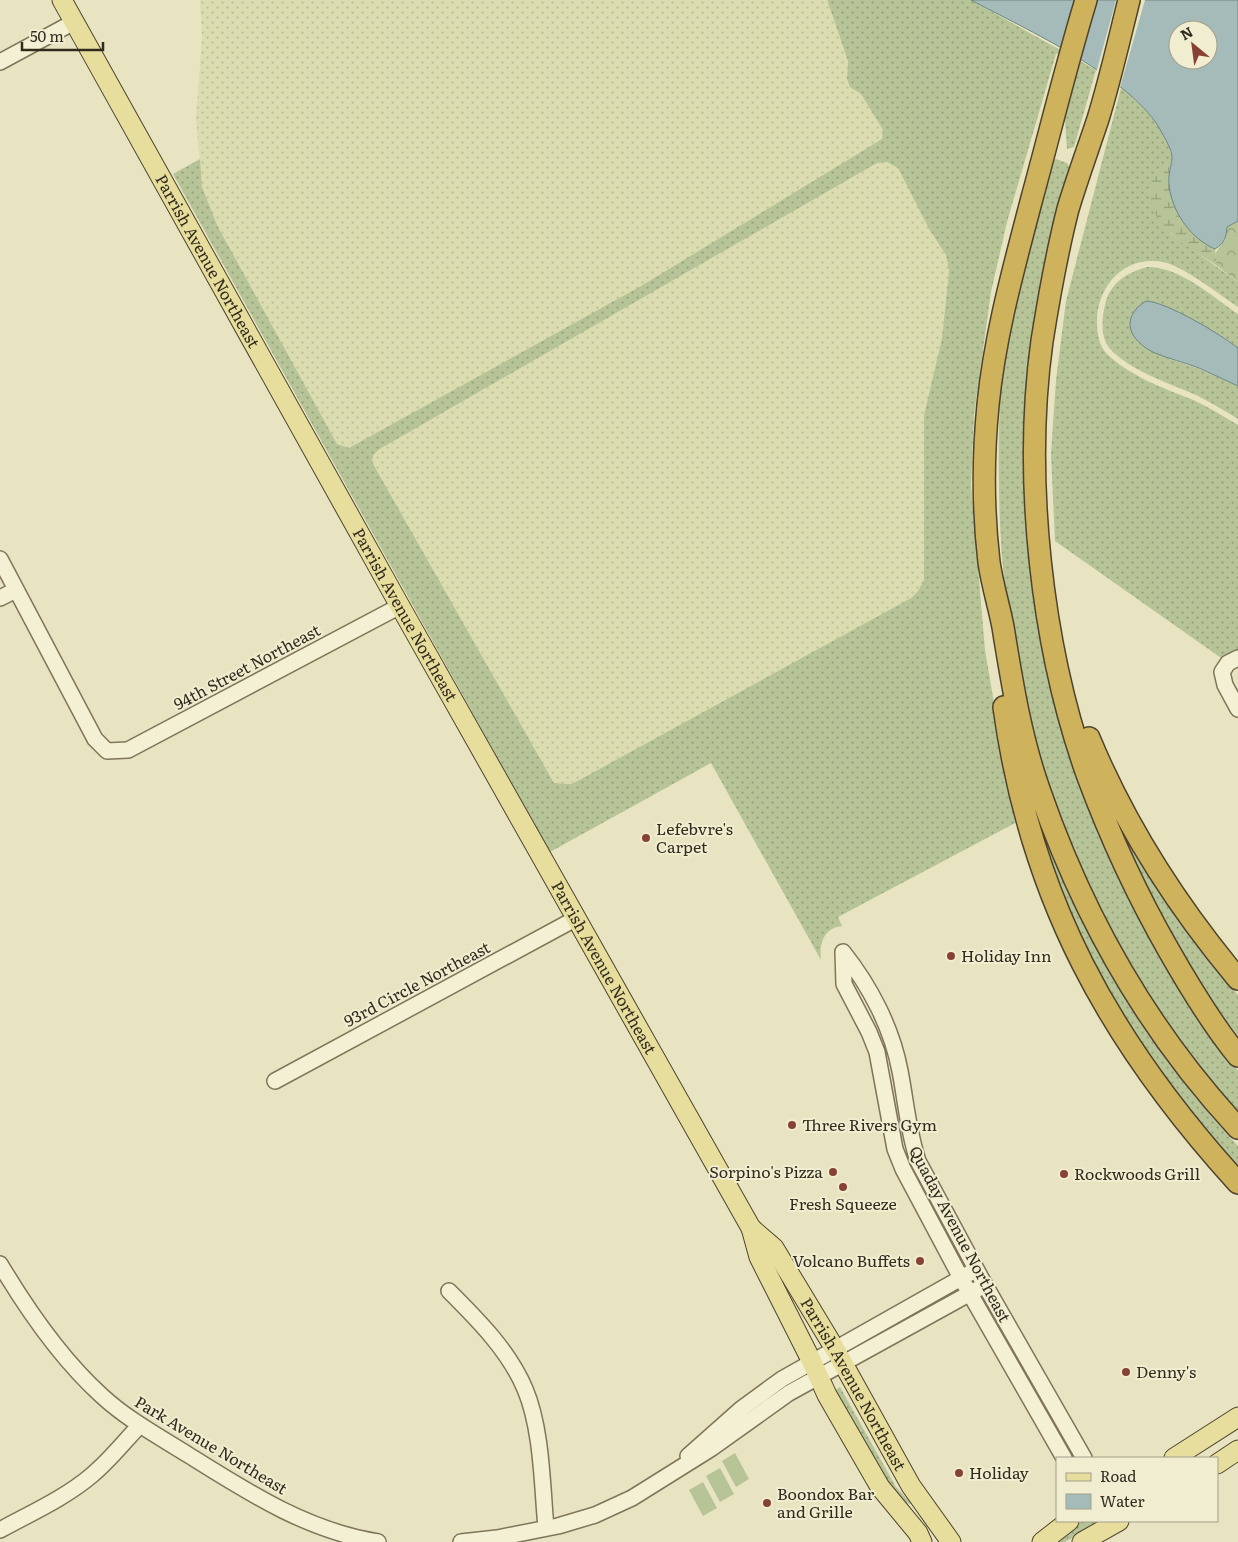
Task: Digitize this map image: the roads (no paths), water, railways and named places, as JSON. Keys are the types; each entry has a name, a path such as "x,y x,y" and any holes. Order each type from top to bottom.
{"highway":[{"path":"1086,0 1059,91 1010,279 998,336 988,406 986,488 989,564 997,595 1022,729 1039,791 1070,871 1102,937 1140,1002 1183,1062 1238,1128"},
{"path":"1129,0 1098,116 1068,210 1042,341 1035,409 1035,477 1041,556 1051,634 1067,706 1087,775 1118,852 1147,912 1183,976 1220,1034 1238,1056"},
{"path":"1041,556 1062,652 1085,730 1110,788 1154,864 1209,944 1238,978"},
{"path":"997,595 994,634 1013,764 1022,806 1049,891 1081,962 1115,1023 1184,1121 1238,1183"}],"main road":[{"name":"Parrish Avenue Northeast","path":"62,0 575,919 752,1228 759,1257 816,1369 827,1395 876,1480 918,1533 922,1542"},
{"name":"Parrish Avenue Northeast","path":"752,1228 774,1248 839,1356 911,1486 951,1542"},
{"path":"1176,1457 1238,1417"},
{"path":"1218,1463 1238,1450"},
{"path":"1042,1542 1068,1522"},
{"path":"1082,1542 1117,1522"}],"street":[{"path":"0,62 74,22"},
{"path":"0,559 16,590 0,598"},
{"name":"94th Street Northeast","path":"16,590 95,739 107,751 128,750 400,606"},
{"path":"1238,658 1228,662 1222,672 1225,685 1234,695 1238,709"},
{"name":"93rd Circle Northeast","path":"275,1081 575,919"},
{"name":"Quaday Avenue Northeast","path":"1063,1457 961,1278 895,1149 876,1052 869,1032 844,984 843,952 860,973 891,1035 900,1071 911,1140 918,1161 976,1269 1083,1457"},
{"name":"Park Avenue Northeast","path":"0,1264 25,1304 76,1370 101,1395 140,1425 236,1485 308,1523 336,1533 378,1542"},
{"path":"461,1542 546,1528 595,1515 632,1498 664,1479 705,1440 758,1396 782,1379 816,1369 839,1356 976,1269"},
{"path":"839,1356 970,1294 985,1285"},
{"path":"449,1291 475,1317 502,1350 526,1391 533,1414 546,1528"},
{"path":"0,1530 75,1488 91,1476 107,1462 140,1425"}],"water":[{"path":"971,0 1238,0 1238,221 1227,227 1223,242 1215,249 1190,231 1178,214 1169,184 1171,152 1162,133 1148,113 1128,93 1104,74 1048,40"},
{"path":"1146,301 1180,313 1207,327 1238,348 1238,386 1199,368 1155,353 1139,342 1134,336 1130,322 1132,315"}],"place":[{"name":"Lefebvre's Carpet","path":"646,838"},
{"name":"Holiday Inn","path":"951,956"},
{"name":"Three Rivers Gym","path":"792,1125"},
{"name":"Sorpino's Pizza","path":"833,1172"},
{"name":"Rockwoods Grill","path":"1064,1174"},
{"name":"Fresh Squeeze","path":"843,1187"},
{"name":"Volcano Buffets","path":"920,1261"},
{"name":"Denny's","path":"1126,1372"},
{"name":"Holiday","path":"959,1473"},
{"name":"Boondox Bar and Grille","path":"767,1503"}]}
